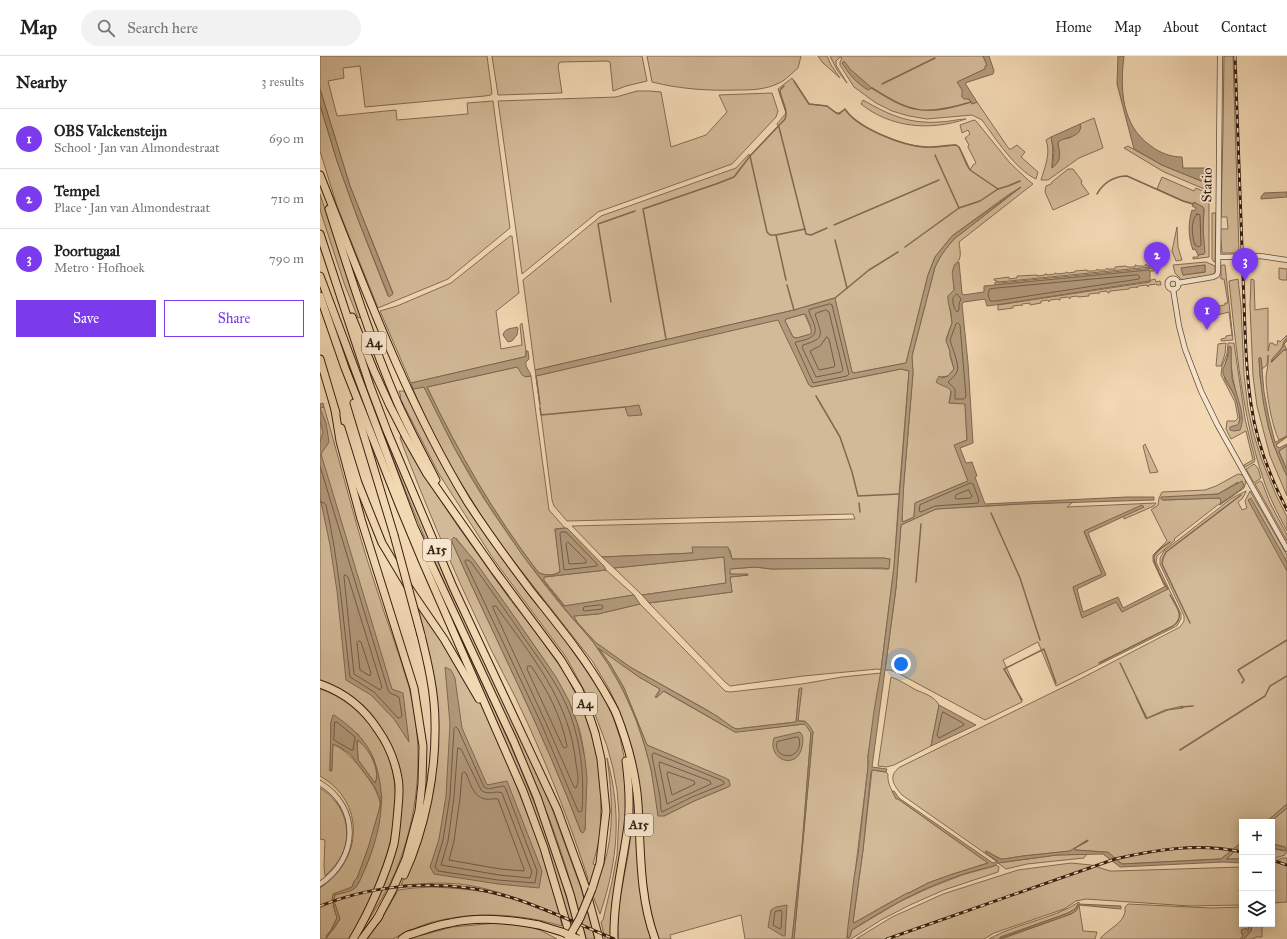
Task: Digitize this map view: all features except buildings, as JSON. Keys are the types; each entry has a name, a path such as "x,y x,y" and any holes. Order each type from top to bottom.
{"highway":[{"name":"A15","path":"320,175 395,360 428,431 468,503 494,541 558,623 590,667 616,712 630,755 638,802 644,895 655,939"},
{"name":"A4","path":"320,181 345,261 375,345 399,404 445,498"},
{"name":"A15","path":"320,234 370,386 387,431 453,587 557,809 585,886 599,939"},
{"name":"A4","path":"323,245 361,340 390,406 406,437 427,474 495,571 564,665 579,690 588,712 601,759 606,811 600,863 592,889 570,939"},
{"name":"A15","path":"320,276 414,526 514,742 536,797 570,894 582,939"},
{"name":"A15","path":"320,296 345,368 419,553 523,791 544,848 570,939"},
{"name":"A15","path":"320,359 358,483 382,543 409,588 444,639 497,730"},
{"name":"A15","path":"345,368 354,404 394,535 421,635 431,682 435,722 434,760 426,809 410,861 390,902 362,939"},
{"name":"A15","path":"334,405 340,441 360,518 414,688 423,746 422,783 419,812 406,859 392,891 377,919"},
{"path":"320,684 353,701 371,719 384,738 391,753 398,778 399,796 394,844 371,904 353,939"},
{"name":"A15","path":"614,939 616,903 628,830 630,791 625,751 616,712"},
{"path":"402,939 408,935 450,922 486,919 511,920 539,925 578,939"}],"street":[{"name":"Statio","path":"1178,282 1213,277 1217,275 1220,56"},
{"path":"1218,257 1260,256 1287,260"},
{"path":"1173,278 1178,282 1177,288 1173,289 1169,288 1168,281 1173,278"},
{"path":"1173,289 1179,326 1192,368 1209,408 1287,549"},
{"path":"320,783 329,788 338,798 347,813 350,833 347,853 336,870 320,884"}],"shaded area":[{"path":"320,56 487,56 492,93 491,95 485,96 365,107 360,66 343,68 344,78 328,81 337,116 396,110 397,120 468,114 467,103 493,101 510,228 448,279 378,308 337,206 320,151 320,105 337,161 388,296 393,293 350,186 320,89"},
{"path":"492,56 642,56 647,81 613,91 610,62 561,62 558,66 562,93 498,95"},
{"path":"647,56 801,56 798,68 787,78 768,87 748,90 705,90 652,82"},
{"path":"818,56 827,56 840,78 822,62"},
{"path":"830,56 983,56 987,65 985,69 958,82 963,90 962,97 969,99 972,104 977,102 1009,149 1017,145 1025,152 1021,157 1038,172 1036,179 1021,169 982,120 972,115 927,119 892,111 876,103 854,87 840,65 842,58 840,57 836,61 836,65 847,83 837,70"},
{"path":"1224,56 1233,56 1239,253 1222,253 1220,229 1228,229 1227,217 1221,217"},
{"path":"792,78 809,104 827,106 837,113 845,109 859,123 893,140 925,147 956,145 959,147 970,170 976,163 965,138 970,134 968,130 962,133 960,125 974,120 1010,163 1033,184 959,242 960,258 954,265 954,290 948,296 952,323 946,339 954,369 948,376 940,377 951,391 949,403 965,403 967,440 955,445 968,481 915,503 914,517 903,522 901,514 913,373 912,356 935,267 943,252 954,239 1021,187 952,236 935,257 928,275 906,363 854,373 852,372 834,298 794,310 535,370 523,280 601,216 736,168 749,154 750,156 778,126 777,124 786,113 778,89"},
{"path":"637,91 661,92 671,147 706,135 727,112 719,95 772,93 778,111 776,117 732,164 598,212 522,274 498,101 616,97"},
{"path":"863,100 891,114 918,122 942,122 966,119 939,125 911,125 885,118 873,112 861,104"},
{"path":"1094,118 1103,148 1079,158 1048,180 1041,180 1048,155 1046,140 1051,137 1053,149 1052,168 1059,159 1058,142 1062,139 1070,138 1081,128 1080,124"},
{"path":"1128,146 1162,165 1204,182 1206,182 1206,168 1210,168 1209,191 1164,172 1124,148"},
{"path":"1068,169 1073,169 1089,194 1053,210 1045,192 1046,186 1051,184"},
{"path":"1162,177 1194,191 1196,188 1209,194 1209,257 1193,259 1193,257 1198,257 1198,255 1204,254 1204,209 1194,202 1193,204 1183,201 1157,189"},
{"path":"320,194 361,317 358,318 344,283 321,213"},
{"path":"1212,213 1216,213 1215,262 1212,259"},
{"path":"1177,227 1178,247 1182,260 1176,261 1172,251"},
{"path":"510,236 512,236 519,293 496,311 501,349 522,345 520,325 522,323 526,356 411,383 380,311 397,306 451,283"},
{"path":"1206,262 1215,266 1215,272 1214,275 1182,280 1175,273 1173,265","holes":["1205,265 1205,272 1183,275 1182,268"]},
{"path":"1155,263 1161,263 1161,266 999,282 994,280 1009,277 1009,279 1017,278 1017,276 1037,276 1087,270 1095,271 1097,269 1115,269 1115,267 1126,266 1135,267 1135,265 1145,266 1146,264 1147,266 1155,265"},
{"path":"1222,265 1225,265 1233,340 1221,341 1221,339 1226,338 1226,336 1232,335 1229,312 1217,315 1220,308 1218,306 1228,303 1224,279 1221,279"},
{"path":"1154,268 1154,271 1149,270 995,285 995,282 999,283"},
{"path":"1279,268 1287,269 1287,280 1279,279"},
{"path":"1155,279 1156,282 1160,281 1161,285 1149,285 1148,287 1147,285 1138,286 1137,288 1110,291 1108,293 1107,291 1099,292 1099,294 1089,294 1089,296 1070,297 1070,299 1068,297 1060,298 1060,300 1050,300 1049,302 1048,300 1041,301 1041,303 1030,305 1030,303 1022,304 1022,306 1013,306 1013,308 998,310 998,305 1150,282 1151,280"},
{"path":"1238,279 1241,306 1244,375 1248,408 1253,432 1261,458 1287,517 1287,531 1271,499 1263,478 1245,405 1237,356 1229,281"},
{"path":"1251,279 1254,280 1255,310 1268,308 1268,351 1270,343 1277,345 1278,340 1280,342 1287,335 1282,348 1271,362 1284,350 1287,350 1287,436 1279,440 1272,418 1267,391 1266,377 1268,355 1267,365 1262,369 1261,358 1259,358 1260,376 1268,426 1274,446 1287,476 1287,496 1270,456 1257,406 1253,376 1250,306"},
{"path":"804,314 812,331 811,334 797,338 793,337 785,321 786,319"},
{"path":"779,319 809,385 812,387 901,369 909,371 894,567 881,670 878,669 803,676 730,686 649,603 732,592 730,577 748,575 730,574 729,569 755,567 772,569 888,569 890,559 732,559 730,550 693,548 693,553 602,557 572,526 855,519 853,514 567,521 554,506 552,500 536,376"},
{"path":"1226,343 1225,354 1221,366 1216,366 1218,344"},
{"path":"1228,343 1234,343 1245,419 1255,459 1254,462 1245,467 1244,465 1253,460 1246,431 1231,439 1226,429 1227,421 1235,421 1238,418 1235,402 1221,375 1222,366 1227,354","holes":["1230,346 1233,379 1242,418 1237,431 1237,425 1240,419 1239,408 1224,376"]},
{"path":"345,360 347,360 386,466 429,570 496,714 534,802 558,870 578,939 574,939 553,867 537,819 519,773 417,544 380,453"},
{"path":"517,367 526,377 531,376 549,510 565,528 555,529 560,571 552,575 538,572 506,528 464,459 427,387"},
{"path":"424,387 470,476 489,506 515,545 544,583 594,643 619,682 638,724 645,746 651,769 658,814 664,816 694,801 728,787 729,780 647,745 624,688 598,647 639,677 660,689 655,697 663,691 735,732 804,724 811,732 802,847 792,939 745,939 741,915 670,935 671,939 659,939 649,903 645,873 637,770 631,746 618,708 593,662 494,536 450,465 432,432 413,389"},
{"path":"399,391 404,391 447,472 574,651 602,694 613,717 620,738 625,761 627,814 613,939 605,939 601,922 603,920 617,855 619,815 617,790 607,746 590,701 566,657 494,560 439,474 400,398"},
{"path":"324,407 367,560 409,687 417,731 418,776 412,820 406,842 390,883 380,902 356,939 399,827 396,760 389,741 382,729 370,715 320,681 320,408"},
{"path":"383,432 395,455 550,803 582,891 595,939 586,939 563,859 542,800 434,559 407,496"},
{"path":"401,435 427,480 457,525 566,675 584,711 598,759 601,799 600,837 593,864 603,867 607,854 611,827 611,799 607,758 615,798 616,837 611,875 600,914 587,880 588,879 568,820 545,762 458,578 400,438","holes":["456,538 499,595 547,665 562,688 573,712 578,725 584,751 585,764 585,830 581,832 567,795 535,722 452,542"]},
{"path":"1145,444 1158,472 1150,473 1143,446"},
{"path":"1287,446 1287,470 1279,452"},
{"path":"1254,464 1258,468 1261,478 1254,483 1246,469"},
{"path":"1238,474 1243,475 1246,481 1244,488 1220,505 1219,504 1174,539 1175,540 1157,556 1156,562 1181,614 1181,619 1177,626 1056,686 1038,642 1003,660 1022,702 985,720 898,673 885,670 896,588 901,525 936,509 1073,502 1067,507 1156,503 1154,506 1124,519 1124,516 1084,532 1102,574 1073,587 1082,617 1116,601 1122,612 1165,587 1153,561 1153,555 1167,541 1151,510 1158,505 1162,492 1205,490","holes":["1238,482 1226,499 1220,504 1220,498 1163,500 1161,498 1218,494"]},
{"path":"1260,481 1262,482 1270,503 1287,535 1287,541 1255,484"},
{"path":"1246,491 1242,499 1238,502 1242,510 1247,508 1245,501 1250,491 1287,555 1287,804 1270,819 1239,819 1239,844 1221,859 1122,864 1105,852 1075,850 1075,848 1088,841 1087,840 1070,851 1004,859 1001,859 986,851 985,853 998,861 996,861 902,795 894,785 893,781 896,770 900,767 1080,679 1180,627 1184,621 1184,616 1160,564 1160,558 1164,551 1232,498"},
{"path":"724,557 726,583 642,595 614,568"},
{"path":"606,570 634,595 565,606 543,579 544,577"},
{"path":"411,597 442,640 490,719 541,849 560,915 511,896 472,886 445,883 401,885 414,855 429,810 436,761 437,722"},
{"path":"640,604 725,691 730,692 802,684 842,677 881,673 868,756 868,767 847,938 852,930 899,902 929,888 962,875 996,865 999,867 998,872 944,890 910,905 881,920 851,939 794,939 813,732 805,721 798,721 799,689 796,722 736,729 707,710 630,667 595,642 574,619 574,616 598,614"},
{"path":"891,677 929,696 939,705 931,746 894,765 886,767 878,766"},
{"path":"320,689 347,703 369,724 385,749 394,776 396,804 392,832 385,860 374,888 349,939 320,939 320,888 334,876 345,862 351,847 353,831 352,815 345,801 335,787 320,776","holes":["331,722 358,734 374,759 382,798 380,807 378,795 368,778 347,753 333,744 330,771","380,810 369,859 358,884 354,889 335,895 334,899 333,894 346,890 353,886 356,881 365,858","335,904 340,919 333,930 326,936 337,918 333,905"]},
{"path":"357,740 365,746 373,759 377,774 375,783 358,760"},
{"path":"872,770 886,772 888,774 890,787 898,799 988,863 928,883 854,923 853,922"},
{"path":"633,781 653,939 618,939 619,908 630,837"},
{"path":"320,788 329,794 336,802 345,820 347,830 344,850 339,860 325,876 325,840 320,839"},
{"path":"1287,808 1287,851 1285,855 1275,858 1275,849 1284,851 1285,847 1275,845 1275,819 1274,819"},
{"path":"1239,848 1239,859 1226,859"},
{"path":"1087,854 1084,858 1027,864 1006,869 998,863 1057,855"},
{"path":"1287,858 1287,902 1275,903 1275,861"},
{"path":"1071,863 1091,865 1110,871 1239,867 1239,905 1190,906 1086,899 1076,901 1064,909 994,933 984,939 856,939 892,917 943,894 1018,870"},
{"path":"432,887 477,891 511,898 560,917 562,926 529,918 479,915 446,919 429,923 392,939 367,939 381,920 398,890"},
{"path":"1079,902 1075,909 1068,913 1000,937 1000,939 989,939 1011,929 1057,913"},
{"path":"1128,904 1210,908 1239,907 1239,927 1249,927 1248,932 1241,932 1243,936 1240,939 1100,939 1120,921 1125,913 1125,907"},
{"path":"1079,905 1083,931 1097,932 1095,939 1001,939 1071,914 1076,911"},
{"path":"497,923 523,925 540,930 557,939 408,939 452,927"},
{"path":"1252,927 1262,927 1262,937 1244,939 1251,931"}],"water":[{"path":"983,56 989,56 994,71 993,74 965,83 977,102 972,104 969,99 964,99 962,97 962,90 957,82 985,69 985,66 987,65"},
{"path":"1118,56 1124,56 1122,81 1123,93 1128,117 1134,128 1141,137 1162,153 1182,157 1183,168 1206,168 1206,183 1162,165 1134,149 1117,84"},
{"path":"844,61 850,69 872,88 868,90 856,81 842,63"},
{"path":"320,89 350,186 393,294 389,297 359,222 337,161 320,105"},
{"path":"1080,124 1079,132 1058,142 1059,159 1052,168 1054,152 1051,137"},
{"path":"1021,187 954,239 943,252 935,267 912,356 913,373 902,521 903,522 914,517 915,503 968,481 954,445 967,440 965,404 949,403 951,391 936,382 939,376 942,378 948,376 954,369 946,341 952,323 948,296 954,290 952,274 954,268 959,262 963,295 984,292 984,286 1150,271 1150,281 987,306 985,299 964,302 962,304 968,363 973,443 960,448 966,463 972,462 977,476 975,477 985,504 1126,497 1154,497 1154,500 1020,504 936,509 901,525 896,588 872,767 887,769 886,772 872,770 871,772 863,850 853,922 854,923 928,883 988,863 896,799 892,791 894,791 899,798 993,863 998,861 985,853 986,851 1000,859 1004,859 1070,851 1088,840 1075,848 1075,850 1108,852 1122,864 1221,859 1239,844 1239,848 1226,859 1239,859 1239,863 1223,862 1120,867 1103,854 1057,855 998,863 994,866 969,872 947,880 919,892 891,906 852,930 850,937 847,938 858,855 868,756 894,567 909,371 901,369 812,387 809,385 778,320 536,376 535,370 794,310 835,298 852,372 854,373 906,363 928,275 935,257 952,236","holes":["804,314 806,315 811,334 797,338 793,337 785,321 786,319"]},
{"path":"1287,192 1287,197 1261,199 1264,193"},
{"path":"1194,202 1204,209 1203,228 1205,253 1198,255 1195,249 1193,250 1189,235 1192,210 1194,211 1196,208 1192,206"},
{"path":"1205,265 1205,272 1183,275 1181,268"},
{"path":"517,327 517,335 512,341 508,342 503,335 505,331"},
{"path":"1287,338 1287,341 1284,344 1287,350 1284,350 1271,362 1281,349"},
{"path":"1229,346 1231,347 1232,378 1240,404 1242,418 1240,430 1234,431 1230,430 1230,427 1237,425 1240,418 1234,394 1223,374 1223,369 1228,357"},
{"path":"526,351 528,351 529,359 526,362 526,366 531,376 523,376 517,367 427,387 464,459 492,506 538,572 549,575 560,572 555,529 567,528 604,566 606,570 544,577 544,581 564,606 634,595 640,604 598,614 574,616 577,622 595,642 630,667 717,716 736,729 796,722 799,689 802,688 798,721 807,724 813,732 794,939 792,939 802,847 811,733 807,727 804,724 735,732 664,691 656,698 660,689 639,677 598,648 610,664 624,688 647,745 725,778 730,782 730,786 728,787 694,801 664,816 658,816 651,769 645,747 636,719 622,688 593,642 523,556 488,504 455,449 424,387 413,389 411,383 524,357 526,356"},
{"path":"1259,358 1261,358 1264,392 1275,442 1287,436 1276,445 1279,448 1287,444 1287,446 1279,452 1287,470 1287,476 1280,462 1270,433 1264,404"},
{"path":"323,403 324,407 320,408 320,404"},
{"path":"639,405 642,415 628,416 625,407"},
{"path":"320,408 326,423 329,442 321,454 392,689 403,693 409,742 394,719 371,695 346,680 337,591 330,545 320,497 320,442 323,432 320,421"},
{"path":"1242,481 1244,486 1220,504 1220,498 1161,499 1161,497 1218,494"},
{"path":"1251,498 1287,562 1287,571 1248,500"},
{"path":"1142,505 1144,507 1088,533 1106,575 1077,589 1083,612 1118,597 1123,608 1166,586 1168,589 1122,612 1116,602 1082,618 1073,587 1102,574 1084,531"},
{"path":"454,537 474,560 511,612 556,677 569,701 578,726 585,759 587,778 585,830 583,833 581,832 567,795 535,722 452,542"},
{"path":"692,547 728,547 732,559 890,559 889,569 772,569 755,567 730,569 730,574 748,574 730,577 732,592 649,603 642,595 726,583 724,557 614,568 602,557 693,553"},
{"path":"445,667 451,670 455,678 462,728 487,785 507,781 542,871 539,888 498,884 434,874 430,867 439,839 446,796 450,724"},
{"path":"1136,697 1147,718 1165,710 1183,706 1183,708 1168,710 1146,719"},
{"path":"939,705 976,725 931,746"},
{"path":"334,715 352,729 367,746 371,753 374,760 378,774 381,788 381,803 375,787 350,754 333,744 332,771 330,771 331,722","holes":["357,740 373,759 377,772 375,783 358,760"]},
{"path":"800,732 803,741 802,747 795,759 784,760 778,757 773,746 774,738"},
{"path":"381,803 375,842 361,879 357,886 353,889 335,895 335,903 333,904 333,894 352,887 357,878 368,848"},
{"path":"1287,804 1287,808 1285,810 1274,819 1270,819"},
{"path":"1275,845 1285,847 1286,851 1275,849"},
{"path":"335,904 340,919 326,939 337,918 333,905"},
{"path":"1078,904 1121,906 1121,909 1079,905 1076,911 1071,914 1000,939 1068,913 1075,909"},
{"path":"787,905 785,936 783,936 768,927 771,910 776,907"},
{"path":"1249,927 1252,927 1251,931 1244,939 1240,939 1243,936 1241,930 1246,928 1248,931"}],"waterway":[{"path":"882,84 935,58"},
{"path":"794,81 809,104 827,106 839,114 845,109 859,123 893,140 925,147 956,145 959,147 970,170 998,189"},
{"path":"784,86 780,90 780,93 786,112 785,119 750,156 767,232 770,235 776,235 805,229"},
{"path":"872,88 897,103 919,110 942,109 971,102"},
{"path":"779,127 806,234 811,235 827,228"},
{"path":"935,155 959,208"},
{"path":"666,339 643,209 734,177 750,156"},
{"path":"1097,194 1109,181 1118,177 1127,176 1193,204"},
{"path":"834,225 939,180"},
{"path":"905,247 959,208 980,201 998,189 1020,181"},
{"path":"611,302 598,224 635,211"},
{"path":"776,235 786,280"},
{"path":"835,240 847,288"},
{"path":"835,298 869,270 898,252"},
{"path":"787,285 794,310"},
{"path":"536,376 540,404"},
{"path":"816,396 840,437 852,472 858,496 899,494"},
{"path":"540,408 541,415 625,407"},
{"path":"1190,623 1162,564 1163,558 1166,552 1241,495"},
{"path":"859,503 860,512"},
{"path":"991,513 1020,578 1040,640"},
{"path":"916,582 921,524"},
{"path":"1168,589 1157,568 1154,557 1159,550 1170,542"},
{"path":"1099,663 1177,623 1179,619 1179,611 1170,595"},
{"path":"1242,683 1244,680 1238,670 1287,640"},
{"path":"1022,700 1004,669 1044,649 1056,683"},
{"path":"1120,663 1146,717"},
{"path":"1180,750 1265,696 1270,686 1287,676"},
{"path":"1181,707 1193,706"}],"railway":[{"path":"1235,56 1245,339 1249,385 1256,432 1269,472 1287,510"},
{"path":"887,939 1115,859 1147,852 1178,848 1210,848 1239,851"},
{"path":"1275,861 1287,865"},
{"path":"320,906 369,891 394,887 419,885 470,888 519,900 614,939"}],"place":[{"name":"Tempel","path":"1157,275"},
{"name":"Poortugaal","path":"1245,281"},
{"name":"OBS Valckensteijn","path":"1207,330"}]}
